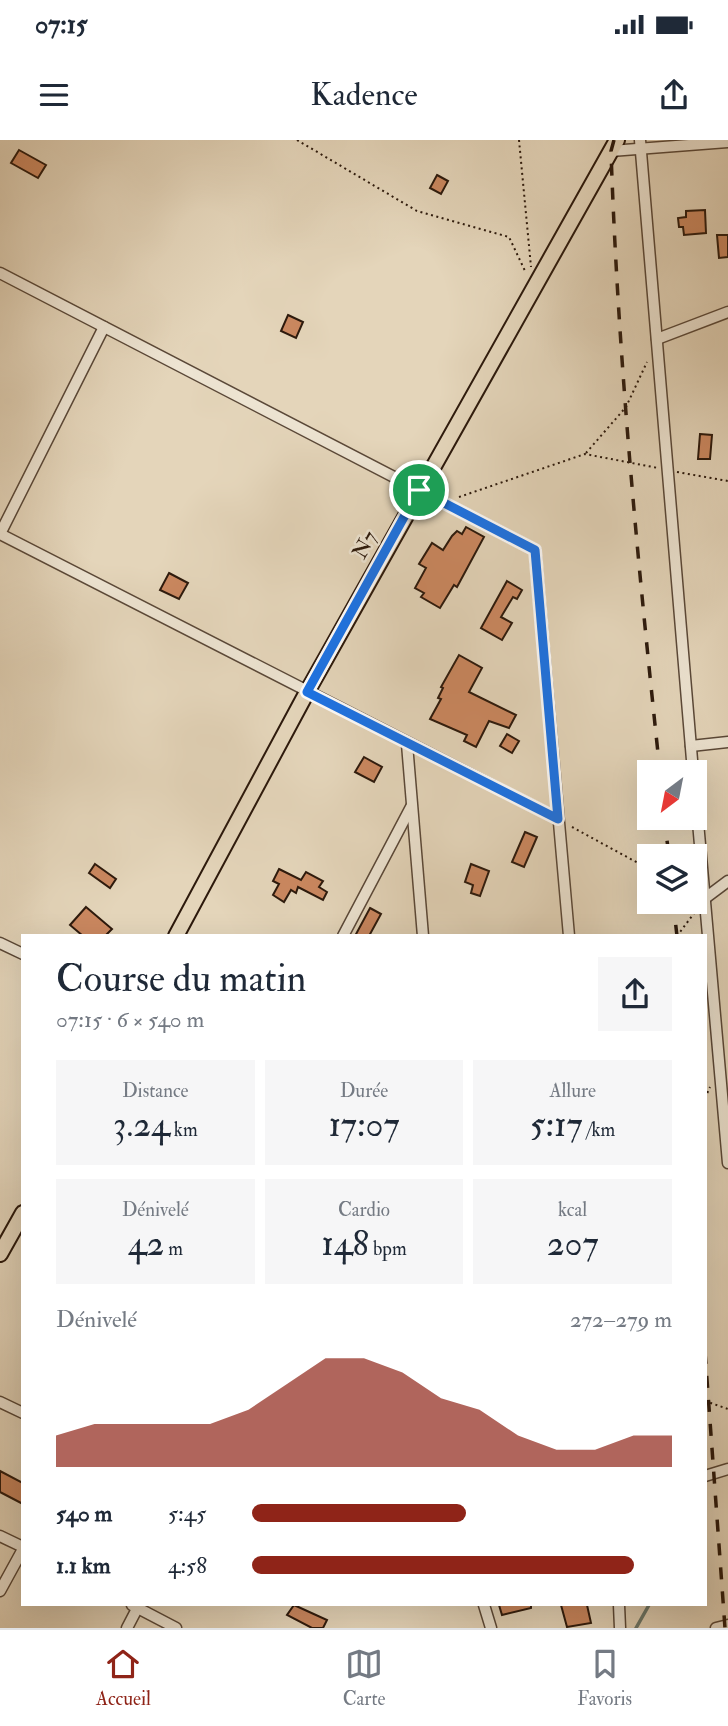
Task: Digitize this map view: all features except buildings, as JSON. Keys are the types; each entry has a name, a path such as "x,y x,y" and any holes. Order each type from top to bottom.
{"main road":[{"name":"N7","path":"177,934 307,692 614,145"},
{"path":"0,1254 21,1217"}],"street":[{"path":"614,145 728,142"},
{"path":"641,144 693,760"},
{"path":"0,273 535,550 569,934"},
{"path":"657,339 728,312"},
{"path":"104,327 0,534 558,819"},
{"path":"691,746 728,742"},
{"path":"407,744 423,934"},
{"path":"344,934 412,805"},
{"path":"707,897 728,881"},
{"path":"706,914 724,1057 728,1163"},
{"path":"0,943 21,953"},
{"path":"0,1402 21,1412"},
{"path":"707,1475 728,1469"},
{"path":"0,1536 21,1547"},
{"path":"0,1591 21,1552"},
{"path":"127,1628 136,1606 176,1628"},
{"path":"484,1606 491,1628"},
{"path":"619,1606 620,1628"},
{"path":"716,1628 728,1625"}],"path":[{"path":"297,140 417,211 509,237 533,288"},
{"path":"519,140 533,288"},
{"path":"585,454 626,407 647,362"},
{"path":"443,502 585,454 629,462"},
{"path":"558,819 637,862"},
{"path":"678,934 693,914"},
{"path":"707,1402 728,1409"}],"waterway":[{"path":"636,1628 648,1606"}],"railway":[{"path":"614,140 611,151 614,229 624,384 659,760"},
{"path":"666,830 667,844"},
{"path":"674,914 677,934"},
{"path":"707,1380 725,1628"}],"route":[{"path":"419,490 535,550 558,819 307,692 419,490"}]}
